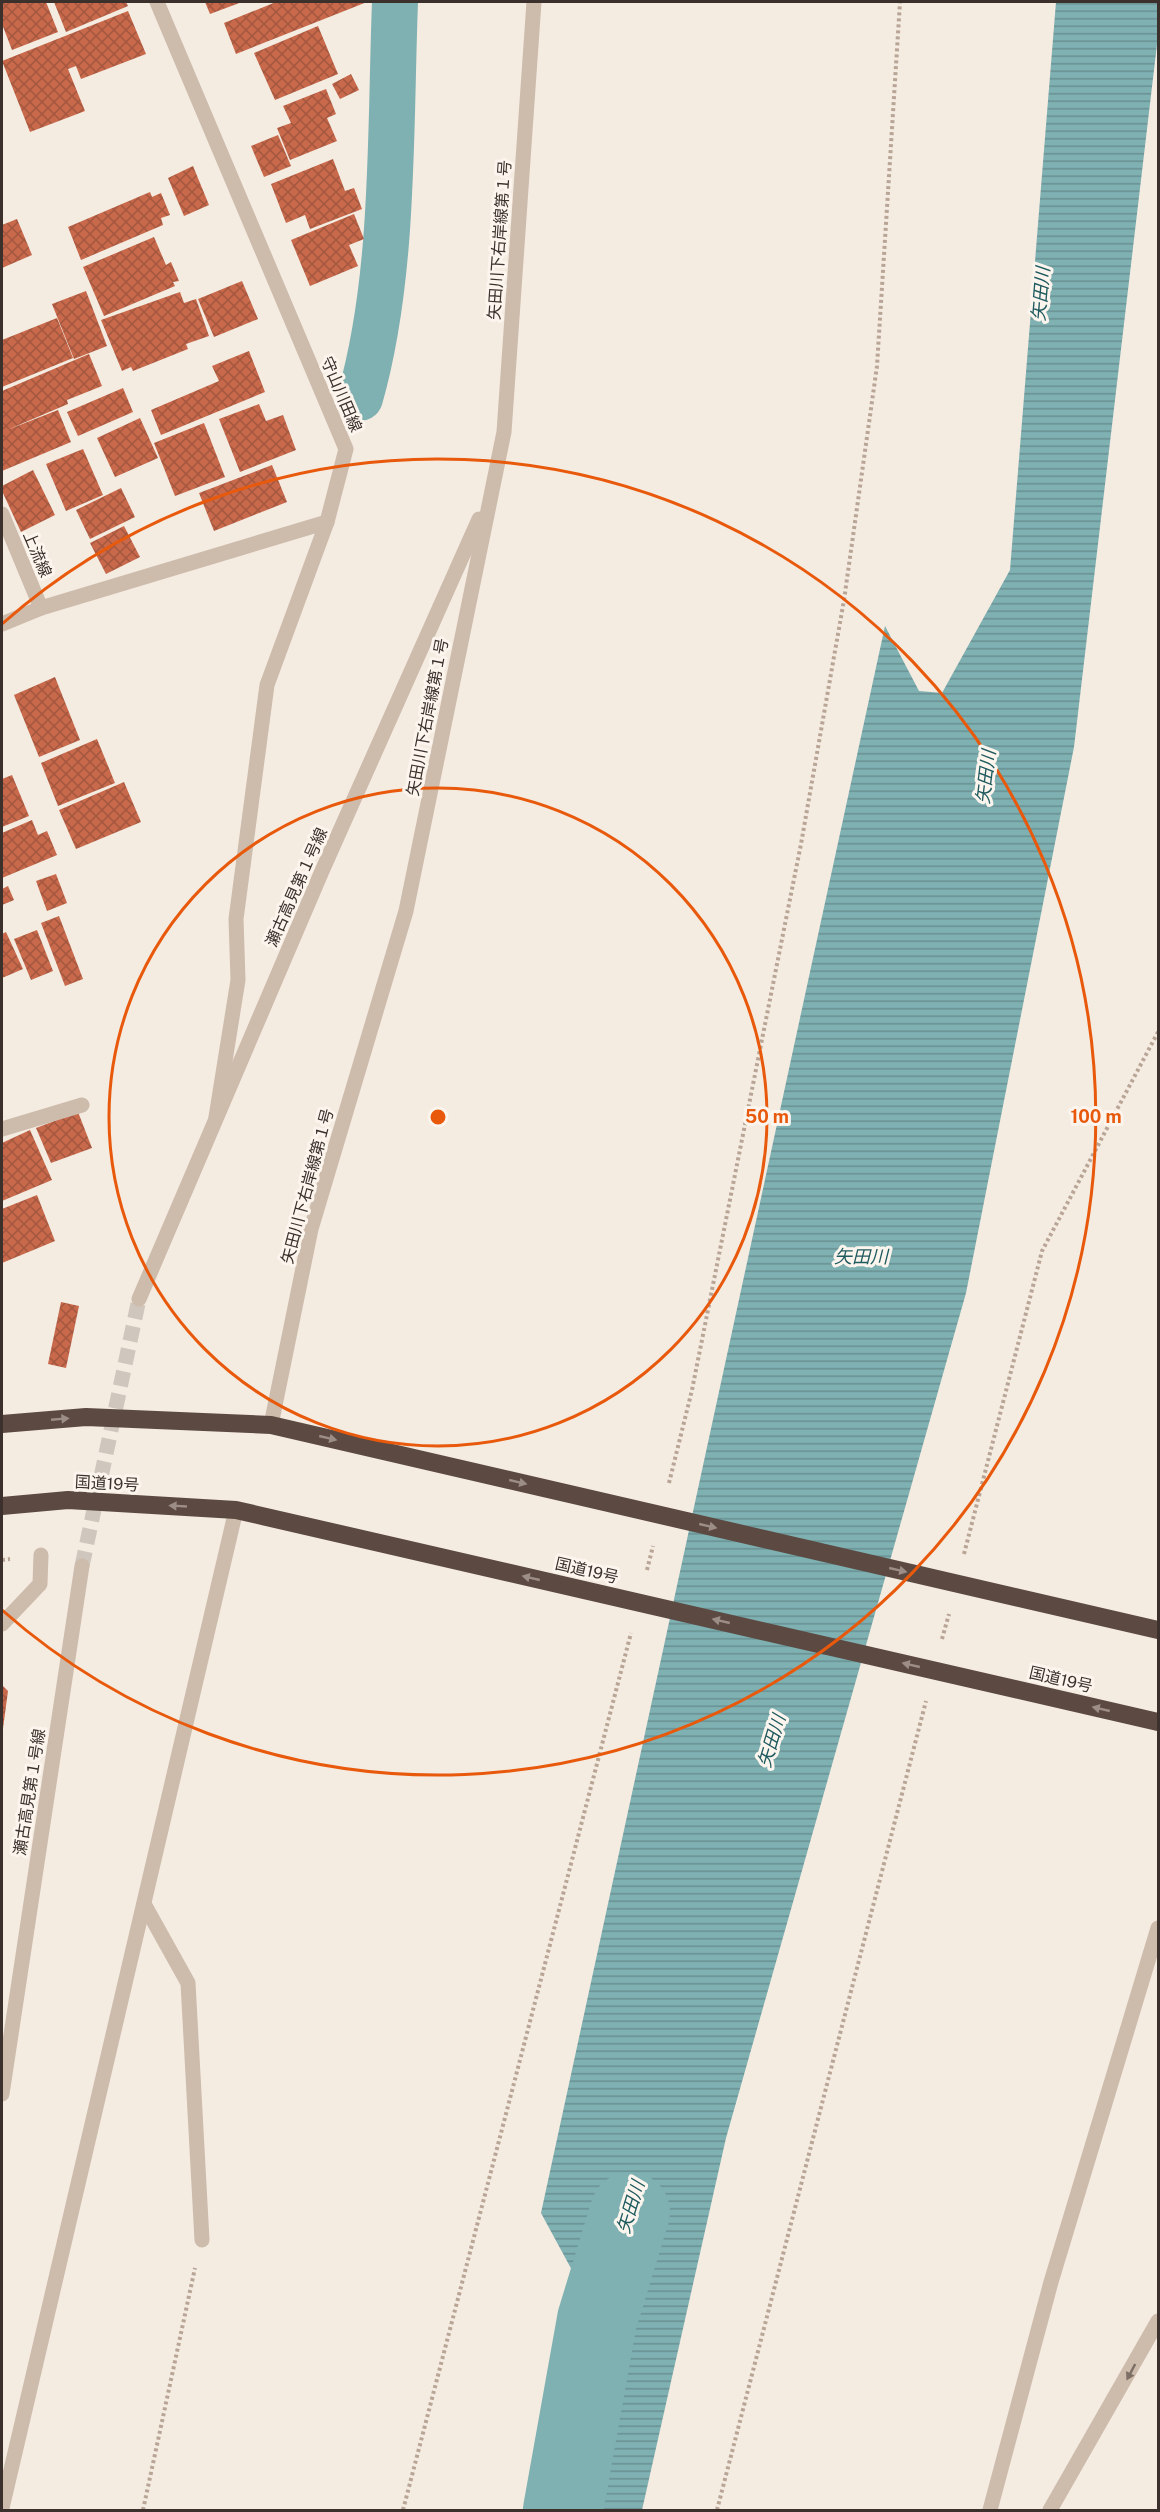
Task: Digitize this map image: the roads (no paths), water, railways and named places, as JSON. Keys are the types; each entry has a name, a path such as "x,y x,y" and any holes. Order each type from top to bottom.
{"highway":[{"path":"2,1424 86,1417 271,1425 1158,1630"},
{"name":"国道19号","path":"2,1506 68,1500 236,1510 1158,1722"}],"street":[{"name":"守山川田線","path":"157,2 346,449 327,522 267,685 236,919 238,980 216,1117"},
{"name":"矢田川下右岸線第１号","path":"271,1425 311,1229 406,911 504,432 534,2"},
{"name":"瀬古高見第１号線","path":"139,1299 216,1117 491,491"},
{"name":"上流線","path":"2,514 41,608"},
{"path":"2,624 41,608 327,522"},
{"path":"2,1129 82,1105"},
{"path":"2,2508 236,1510"},
{"path":"2,1624 40,1584 41,1555"},
{"name":"瀬古高見第１号線","path":"2,2094 82,1566"},
{"path":"144,1904 188,1983 202,2240"},
{"path":"990,2511 1051,2282 1158,1928"},
{"path":"1050,2511 1158,2321"}],"water":[{"name":"矢田川","path":"1056,2 1158,2 1158,36 1074,747 966,1293 726,2138 642,2510 561,2510 566,2458 606,2333 541,2213 885,626 919,691 942,693 1010,570"}],"waterway":[{"path":"360,398 380,302 385,252 389,202 395,2"},
{"name":"矢田川","path":"563,2510 597,2320 630,2212"}],"tunnel":[{"path":"82,1566 139,1299"}]}
